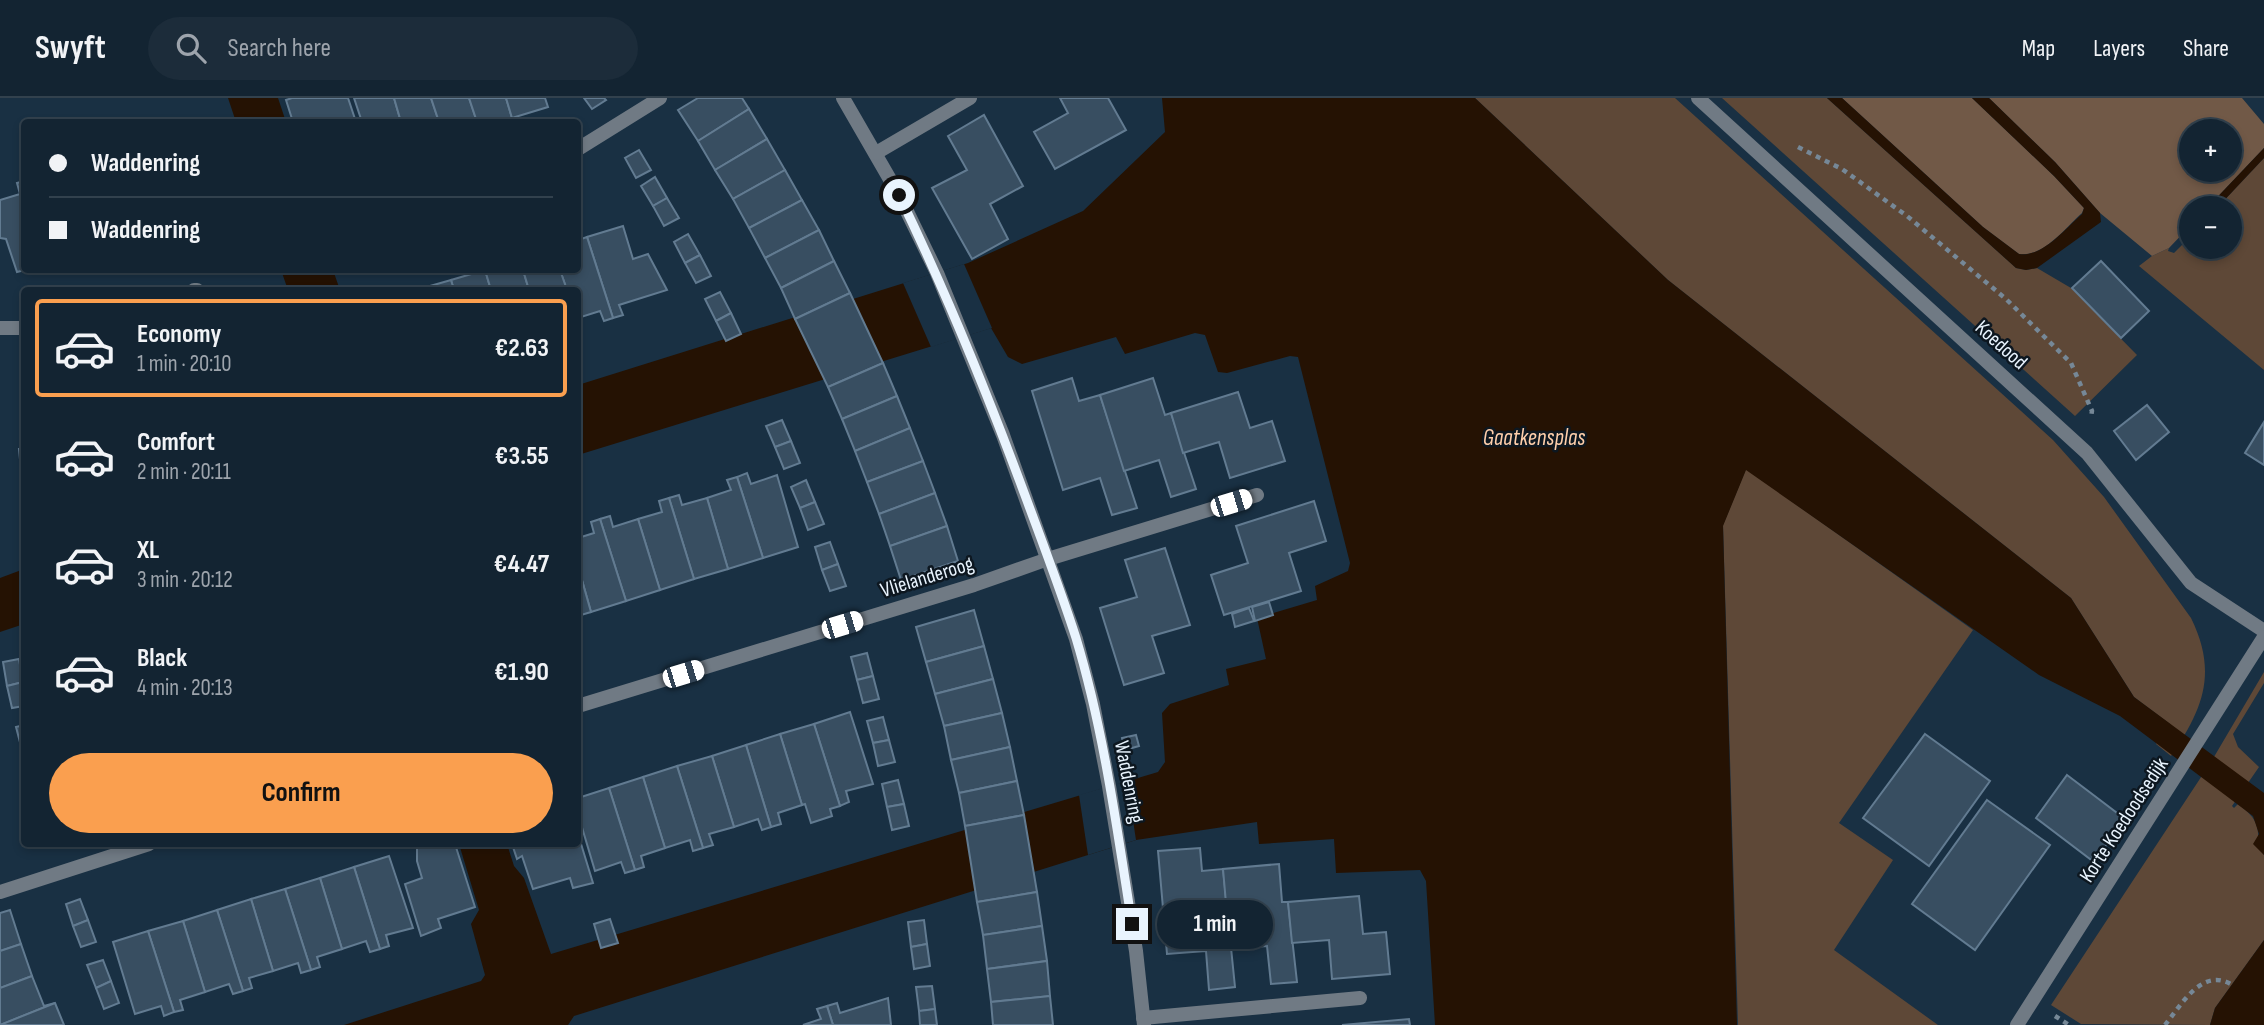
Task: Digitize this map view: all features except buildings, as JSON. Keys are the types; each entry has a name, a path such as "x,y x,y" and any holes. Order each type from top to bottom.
{"street":[{"path":"581,147 660,98"},
{"name":"Waddenring","path":"843,98 876,153 937,273 1003,435 1076,639 1110,786 1138,961 1143,1021 1360,998"},
{"path":"876,153 970,98"},
{"name":"Koedood","path":"1698,98 2087,453 2191,583 2264,631"},
{"path":"0,328 21,328"},
{"path":"1048,559 1257,495"},
{"name":"Vlielanderoog","path":"581,705 974,585 1048,559"},
{"name":"Korte Koedoodsedijk","path":"2017,1025 2264,637"},
{"path":"0,892 140,847"}],"path":[{"path":"1796,146 1842,169 1907,216 2006,299 2071,363 2092,411 2087,453"},
{"path":"2165,1025 2197,986 2209,980 2227,981 2234,986"}],"shaded area":[{"path":"1475,98 1675,98 2053,440 2104,497 2191,618 2199,638 2204,656 2203,690 2199,706 2171,756 2156,744 2170,724 2134,697 2071,598 1668,280"},
{"path":"1722,98 1827,98 2016,268 2037,268 2071,288 2137,355 2075,416"},
{"path":"1842,98 1972,98 2054,176 2084,208 2082,213 2045,246 2028,254 2019,254 1983,227"},
{"path":"1989,98 2242,98 2264,124 2264,148 2242,171 2242,119 2179,119 2179,182 2232,182 2218,196 2179,196 2179,238 2169,248 2152,256 2100,213 2055,162"},
{"path":"2264,158 2264,370 2139,266 2169,248 2168,251 2174,253 2179,248 2179,259 2242,259 2242,196 2228,196"},
{"path":"1746,469 1973,630 1839,823 1893,860 1834,950 1938,1025 1738,1025 1723,525"},
{"path":"2264,672 2264,683 2233,734 2238,747 2259,767 2232,806 2234,808 2238,804 2252,817 2258,832 2258,847 2264,855 2264,940 2215,1008 2210,1025 2081,1024 2051,1005 2211,762"}],"water":[{"path":"228,98 278,98 285,119 235,119"},
{"name":"Gaatkensplas","path":"1162,98 1475,98 1668,280 2071,598 2134,697 2264,793 2264,855 2253,844 2259,834 2253,816 2120,716 2039,675 1746,470 1723,526 1737,1025 1435,1025 1426,881 1420,870 1336,873 1334,839 1259,844 1257,822 1136,840 574,1016 568,1025 344,1025 481,981 485,975 471,924 479,910 460,847 508,847 514,866 524,878 551,954 1158,772 1165,762 1162,713 1170,704 1229,685 1226,669 1266,659 1257,618 1317,600 1315,586 1348,571 1350,563 1298,357 1290,356 1227,373 1218,372 1205,335 1195,333 1125,354 1116,337 1022,364 1008,357 991,328 581,454 581,384 968,263 1083,211 1165,132"},
{"path":"1827,98 1842,98 1983,227 2019,254 2028,254 2053,241 2082,214 2084,208 1972,98 1989,98 2055,162 2100,213 2101,222 2037,268 2016,268"},
{"path":"2264,148 2264,158 2242,181 2242,171"},
{"path":"2232,182 2241,182 2228,196 2218,196"},
{"path":"282,273 334,273 339,287 287,287"},
{"path":"21,570 21,625 0,632 0,578"},
{"path":"2264,940 2264,1025 2210,1025 2215,1008"}],"pier":[{"path":"964,264 992,328 931,347 903,283"},
{"path":"1127,781 1136,840 1088,855 1079,795"}],"route":[{"path":"899,195 937,273 1003,435 1076,639 1110,786 1132,924"}]}
